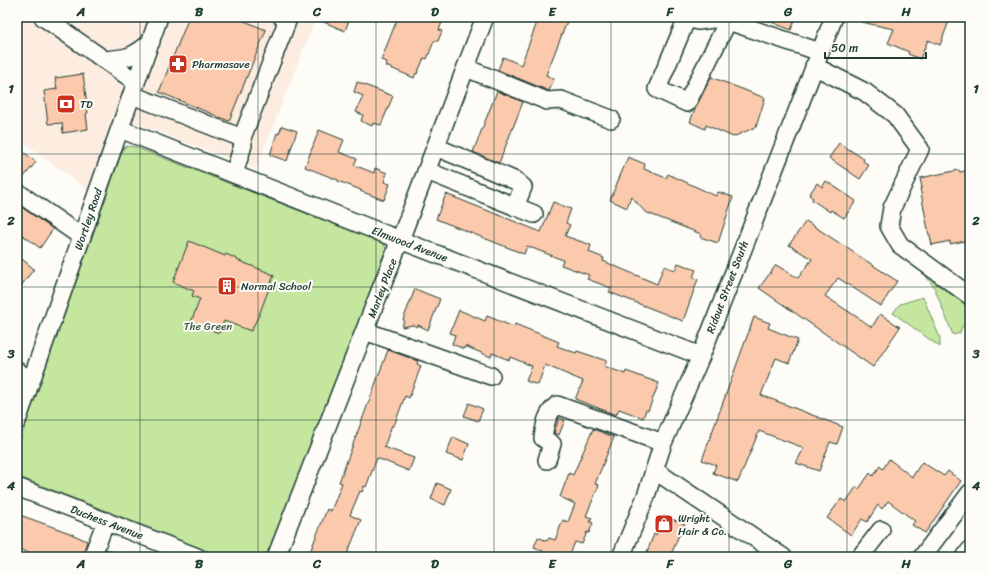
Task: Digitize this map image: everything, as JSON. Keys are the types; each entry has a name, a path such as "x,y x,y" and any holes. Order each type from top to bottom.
{"street":[{"path":"43,17 104,60 134,89 242,138"},
{"name":"Wortley Road","path":"17,422 160,17"},
{"path":"234,174 243,145 242,138 288,19 282,17"},
{"name":"Marley Place","path":"276,557 427,171 485,17"},
{"name":"Ridout Street South","path":"621,557 646,496 663,443 701,356 834,17"},
{"path":"728,21 687,103 657,89 687,18 698,21 720,18 728,21 817,59 895,115 920,149 892,208 889,226 900,245 970,296"},
{"path":"104,60 124,58 138,53 151,42"},
{"path":"466,68 547,101 561,100 611,119"},
{"name":"Elmwood Avenue","path":"120,129 400,240 701,356"},
{"path":"436,147 516,181 523,187 516,206"},
{"path":"427,171 534,214"},
{"path":"17,192 82,237"},
{"path":"365,331 491,376"},
{"path":"17,371 31,381"},
{"path":"547,460 552,444 543,438 546,420 551,410 557,405 663,443"},
{"path":"654,470 783,557"},
{"name":"Duchess Avenue","path":"17,487 197,557"},
{"path":"922,557 970,493"},
{"path":"92,557 106,521"},
{"path":"860,557 881,530"},
{"path":"965,557 970,550"}],"shaded area":[{"path":"17,17 316,17 256,169 116,116 88,190 17,137"}],"green space":[{"name":"The Green","path":"127,146 135,147 383,243 386,248 270,557 223,557 17,476 17,449 123,149"},
{"path":"925,275 970,308 970,326 962,326 960,333 953,335 934,287"},
{"path":"923,297 940,338 940,347 893,313 900,304"}],"building":[{"path":"189,17 235,17 266,30 229,121 159,92"},
{"path":"312,17 350,17 345,31"},
{"path":"398,17 444,17 439,30 442,31 438,41 434,41 427,59 424,58 414,78 386,66 387,62 381,60"},
{"path":"539,17 561,17 568,19 546,75 554,79 549,91 498,70 503,57 521,65"},
{"path":"759,17 796,17 791,30"},
{"path":"862,17 939,17 949,21 940,45 928,40 920,59 908,54 909,52 888,43 894,29 861,22"},
{"name":"TD","path":"83,74 88,113 86,114 88,129 63,133 62,123 48,124 44,91 57,89 55,78"},
{"path":"711,77 765,98 756,127 733,137 706,125 705,129 690,122"},
{"path":"357,82 393,96 381,125 373,123 372,126 361,121 363,115 356,112 363,96 354,92"},
{"path":"497,91 523,102 499,163 473,152"},
{"path":"282,126 297,131 287,161 270,155 277,133 279,134"},
{"path":"319,130 344,140 339,152 357,159 354,165 374,173 375,168 387,173 384,182 390,184 384,200 305,167"},
{"path":"839,143 864,159 863,161 869,165 860,179 829,158"},
{"path":"17,147 36,162 19,183 17,182"},
{"path":"628,157 645,164 644,169 666,178 668,174 716,196 718,192 733,197 718,243 700,237 701,234 645,212 631,196 627,208 610,200"},
{"path":"959,170 960,172 970,170 970,240 950,244 950,241 932,245 920,188 922,188 920,178"},
{"path":"826,181 856,201 844,218 831,210 830,212 812,200 813,198 809,195 817,183 822,187"},
{"path":"446,194 541,232 553,202 571,209 566,223 570,225 565,236 591,245 589,252 604,258 603,261 657,284 664,266 675,270 678,263 696,270 693,277 698,279 683,321 609,292 611,288 587,279 589,275 561,265 563,260 527,246 524,254 436,219"},
{"path":"17,204 53,229 40,248 17,231"},
{"path":"806,221 897,281 881,306 838,278 825,296 872,327 880,314 900,327 873,367 759,288 776,265 798,278 812,259 789,245"},
{"name":"Normal School","path":"189,241 225,256 226,254 274,275 259,315 251,331 224,321 219,333 191,322 200,299 192,296 194,291 173,282"},
{"path":"17,255 34,269 17,291"},
{"path":"415,289 440,299 428,330 418,325 417,327 413,325 402,327 403,320"},
{"path":"459,310 485,321 487,316 514,327 515,324 559,342 557,346 576,353 577,351 607,361 604,366 625,374 626,371 659,383 648,411 646,410 643,418 619,409 616,415 575,399 583,381 545,365 538,385 526,381 532,366 510,357 509,360 492,353 491,357 465,346 464,349 452,344 455,335 450,333"},
{"path":"754,317 770,323 768,328 798,340 789,363 776,358 761,395 843,427 837,444 830,442 819,471 796,463 804,448 759,431 738,482 713,473 716,465 702,460"},
{"path":"388,350 418,361 417,364 421,366 409,398 405,396 394,426 392,425 384,447 414,458 409,471 377,458 366,487 364,486 362,492 360,491 350,515 361,520 346,557 308,557 327,509 331,511 342,483 339,482"},
{"path":"469,403 483,409 478,421 464,416"},
{"path":"559,418 565,420 559,435 554,433"},
{"path":"593,429 614,437 595,484 599,485 586,516 592,518 590,522 593,523 582,544 575,542 569,557 549,557 542,554 543,551 534,547 538,537 547,541 549,538 555,540 563,520 568,522 575,504 560,497 569,473 573,475"},
{"path":"453,437 469,444 463,460 446,454"},
{"path":"889,459 912,477 922,462 944,476 948,471 961,481 925,533 912,525 915,521 888,501 882,509 878,505 867,522 862,519 851,535 827,518 841,499 846,502 856,487 859,489 870,473 873,476 880,466 883,469"},
{"path":"437,483 451,489 445,505 431,499"},
{"path":"17,514 87,541 82,557 39,557 17,548"},
{"path":"664,516 685,524 681,535 679,535 670,557 645,557 654,534 656,535"},
{"path":"106,549 125,557 103,557"}],"place":[{"name":"Pharmasave","path":"178,64"},
{"name":"TD","path":"66,104"},
{"name":"Normal School","path":"227,286"},
{"name":"Wright Hair & Co.","path":"664,524"}]}
